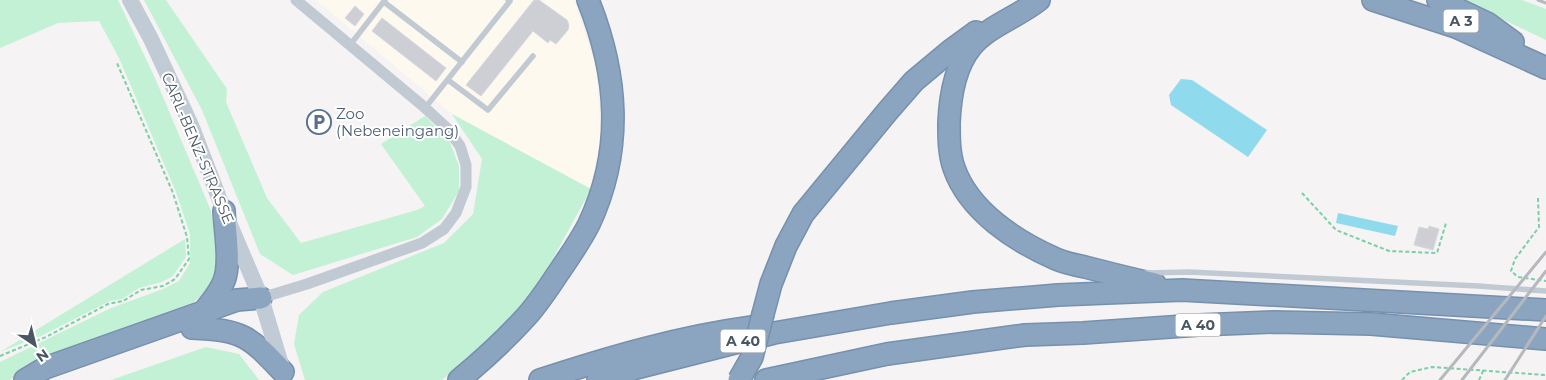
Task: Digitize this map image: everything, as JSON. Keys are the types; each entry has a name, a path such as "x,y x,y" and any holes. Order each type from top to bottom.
{"highway":[{"path":"459,380 527,317 579,241 604,185 612,151 613,101 604,48 588,0"},
{"name":"A 3","path":"1374,0 1456,27 1546,68"},
{"name":"A 3","path":"1408,0 1546,57"},
{"path":"1438,0 1487,23 1513,42"},
{"path":"739,380 752,357 763,314 767,284 804,214 914,81 956,55 985,26 1032,3"},
{"path":"956,55 949,129 950,146 953,166 962,188 972,201 1017,239 1057,260 1182,290"},
{"path":"205,310 217,294 227,269 224,211"},
{"name":"A 40","path":"598,380 636,368 774,333 891,312 973,302 1058,295 1182,290 1546,310"},
{"path":"25,380 45,368 205,310 236,300 261,298"},
{"path":"48,380 240,311 261,298"},
{"path":"540,380 623,353 711,332 840,313 891,312"},
{"name":"A 40","path":"766,380 887,354 1015,336 1199,324 1274,322 1371,324 1546,339"},
{"path":"192,328 217,329 243,336 259,346 285,376"}],"main road":[{"name":"CARL-BENZ-STRASSE","path":"130,0 151,39 191,125 224,211 261,298 285,376"}],"street":[{"path":"261,298 307,284 422,243 444,229 456,213 466,186 466,165 460,146 452,135 425,108 296,0"}],"lane":[{"path":"425,108 510,1 508,0"},
{"path":"350,45 384,1 462,62"},
{"path":"448,80 488,110 533,56"},
{"path":"1144,273 1189,272 1546,291"},
{"path":"1107,273 1134,273"}],"path":[{"path":"0,356 46,337 108,304 123,302 141,290 163,286 175,279 189,259 187,237 173,193 117,63"},
{"path":"1302,193 1336,230 1389,251 1437,253 1446,223"},
{"path":"1538,198 1539,227 1515,259 1511,271 1518,277 1546,281"},
{"path":"1402,380 1410,372 1432,367 1546,375"},
{"path":"1479,380 1484,370"}],"shaded area":[{"path":"316,0 574,0 596,66 601,134 591,189 452,114"}],"green space":[{"path":"0,0 118,0 155,78 211,211 217,245 217,273 206,291 188,308 27,368 10,380 0,380 0,362 111,308 163,289 179,281 190,263 190,234 176,192 119,58 99,21 58,23 0,48"},
{"path":"144,0 166,0 227,89 226,102 267,198 301,243 417,210 425,206 381,144 425,116 449,140 459,166 459,191 442,219 417,237 293,275 260,254 202,110"},
{"path":"1462,0 1522,0 1546,9 1546,40"},
{"path":"452,114 591,189 540,282 496,335 442,380 305,380 294,344 299,315 323,292 444,243 473,214 482,159"},
{"path":"185,239 186,257 173,276 162,282 139,288 122,299 110,301 43,335 0,352"},
{"path":"206,347 239,354 259,380 111,380"}],"water":[{"path":"1181,79 1192,80 1267,130 1248,157 1171,105 1169,95"},
{"path":"1338,213 1398,226 1395,236 1336,223"}],"building":[{"path":"534,0 539,0 567,20 568,30 556,44 550,40 548,43 533,31 481,96 466,85"},
{"path":"355,6 364,14 355,26 345,18"},
{"path":"382,18 446,68 436,81 372,31"},
{"path":"1429,226 1439,229 1433,250 1414,245 1419,227 1428,229"}],"railway":[{"path":"1538,0 1546,3"},
{"path":"1440,380 1546,252"},
{"path":"1462,380 1546,271"},
{"path":"1505,380 1546,316"}],"place":[{"name":"Zoo (Nebeneingang)","path":"319,122"}]}
